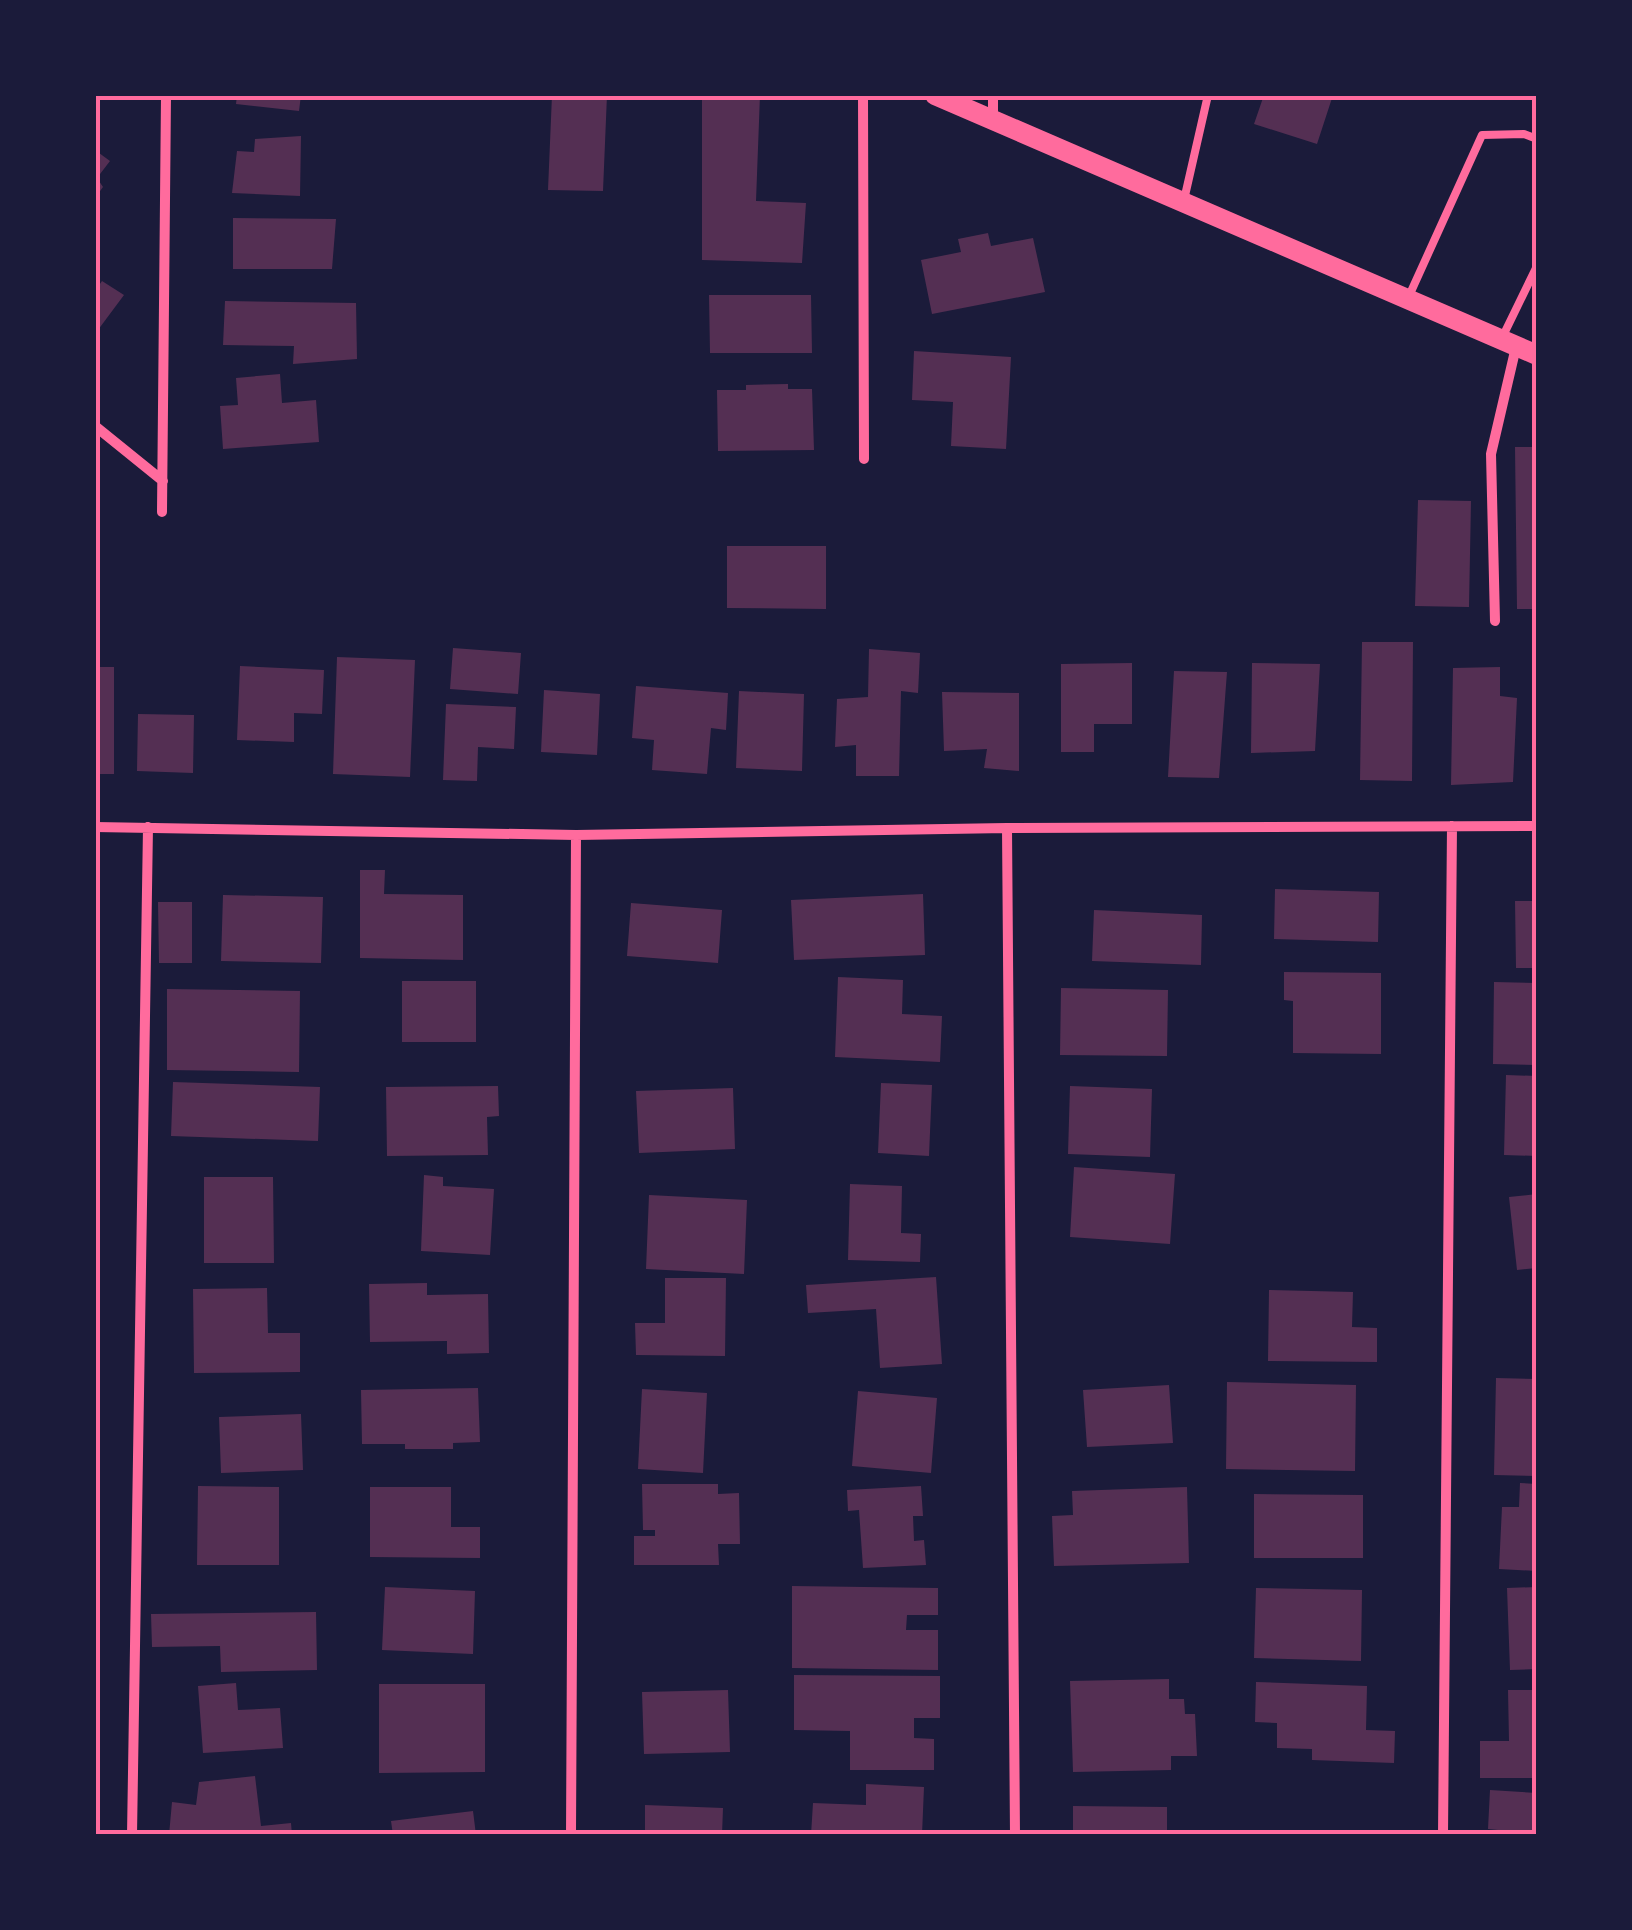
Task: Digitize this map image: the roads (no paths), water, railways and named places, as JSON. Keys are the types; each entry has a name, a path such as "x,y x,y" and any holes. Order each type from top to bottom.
{"main road":[{"path":"936,95 1537,356"}],"street":[{"path":"162,512 166,95"},
{"path":"863,95 864,460"},
{"path":"993,95 993,119"},
{"path":"1495,621 1491,454 1509,343"},
{"path":"95,426 163,481"},
{"path":"95,826 576,835 1537,826"},
{"path":"1443,1835 1452,826"},
{"path":"132,1835 148,827"},
{"path":"1007,828 1015,1835"},
{"path":"571,1835 576,835"}],"lane":[{"path":"1184,200 1208,95"},
{"path":"1407,300 1482,134 1524,134 1537,139"},
{"path":"1509,343 1537,266"}]}
